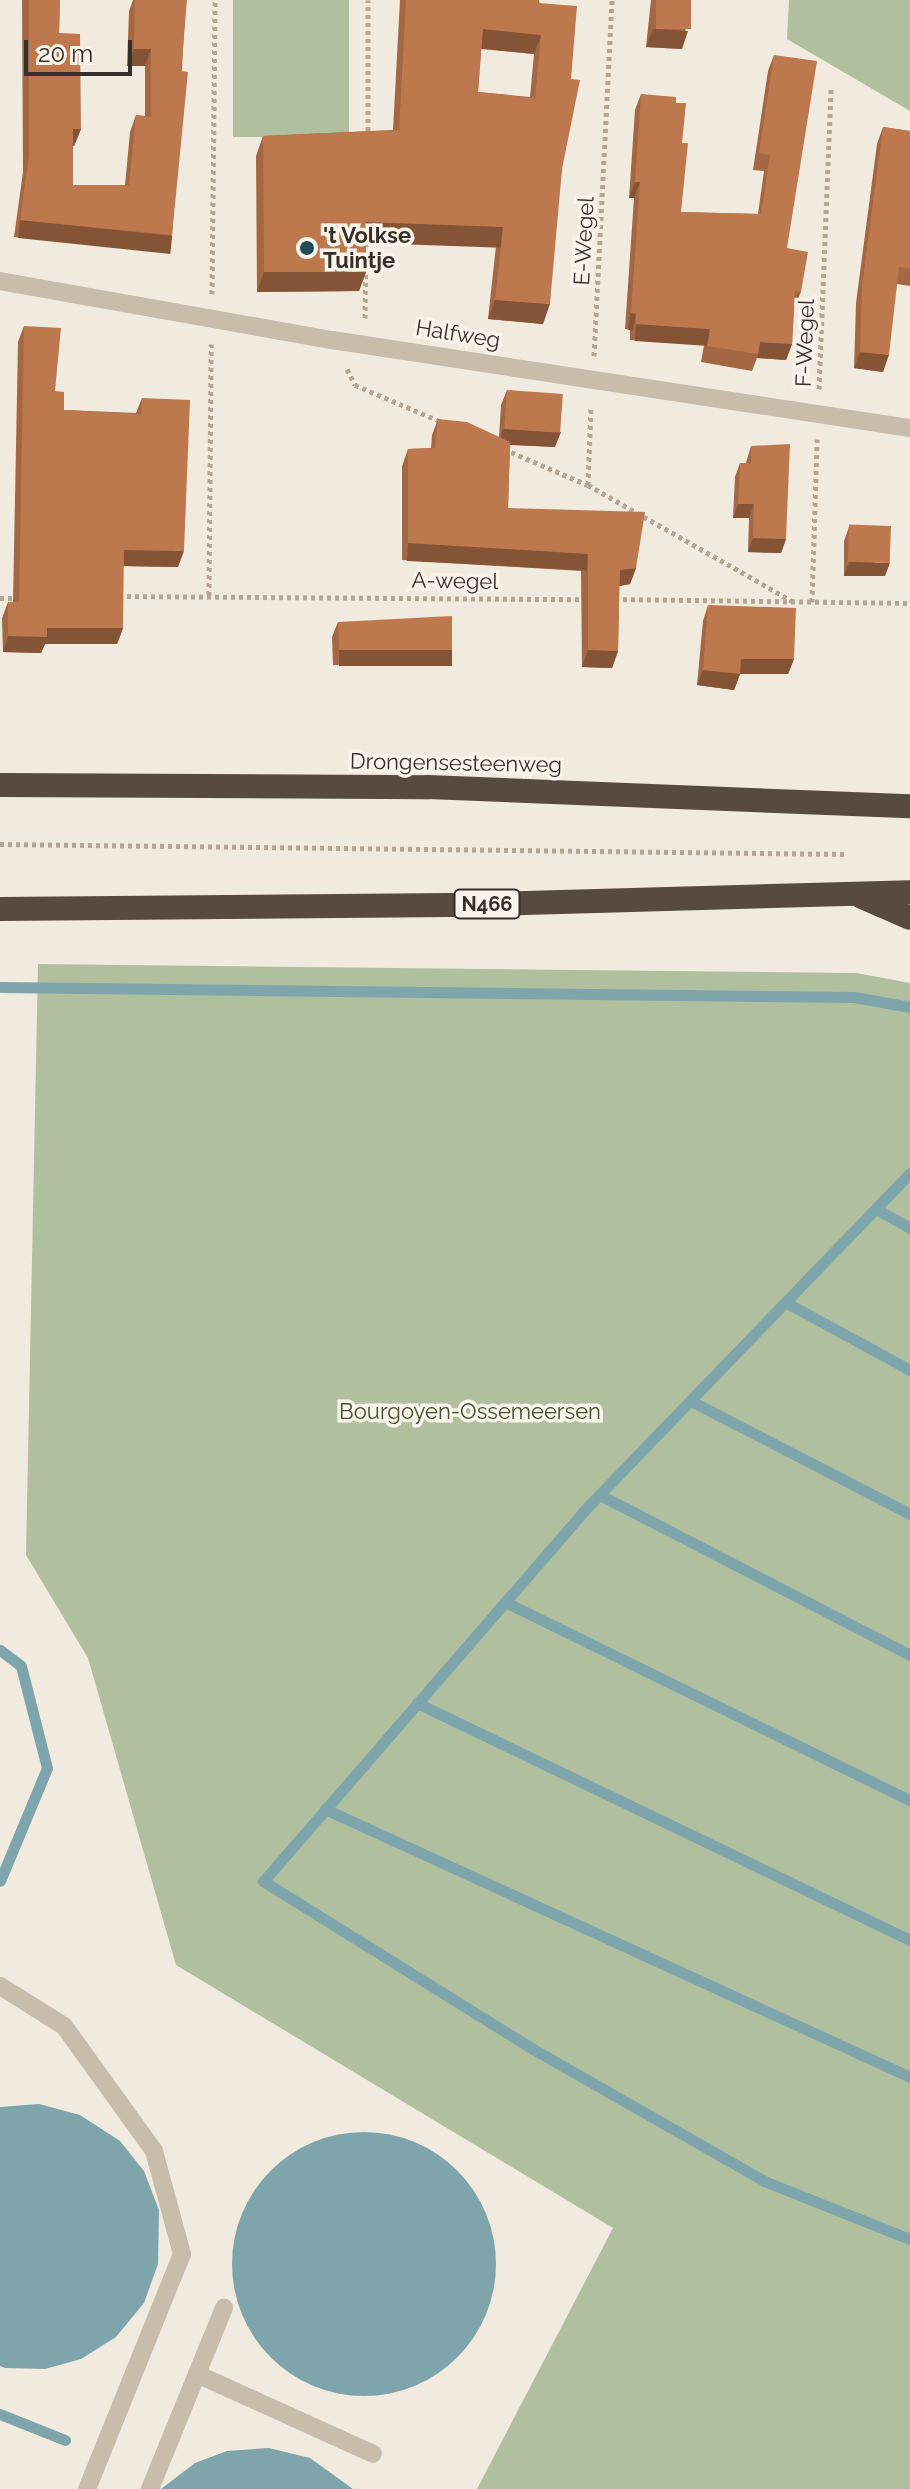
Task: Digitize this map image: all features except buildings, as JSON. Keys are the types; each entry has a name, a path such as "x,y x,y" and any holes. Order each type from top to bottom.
{"highway":[{"name":"Drongensesteenweg","path":"0,785 428,787 910,806"},
{"path":"864,803 910,787"},
{"name":"N466","path":"0,909 451,905 910,892"},
{"path":"853,893 910,918"}],"lane":[{"name":"Halfweg","path":"0,281 332,340 910,428"},
{"path":"0,1986 64,2026 154,2151 182,2254 87,2489"},
{"path":"150,2489 224,2308"},
{"path":"197,2374 373,2454"}],"path":[{"path":"367,146 368,0"},
{"name":"E-Wegel","path":"588,485 612,0"},
{"name":"F-Wegel","path":"812,602 831,86"},
{"path":"365,343 367,222"},
{"path":"332,340 355,385 443,422"},
{"path":"501,447 588,485 793,601"},
{"name":"A-wegel","path":"105,596 588,599"},
{"path":"0,598 30,597"},
{"path":"604,599 910,603"},
{"path":"0,844 846,854"}],"green space":[{"path":"233,0 349,0 349,137 233,137"},
{"path":"789,0 910,0 910,111 787,39"},
{"name":"Bourgoyen-Ossemeersen","path":"38,964 856,973 910,983 910,2489 477,2489 613,2228 176,1965 88,1658 26,1555"}],"water":[{"path":"39,2104 80,2115 120,2141 144,2171 159,2210 158,2264 144,2303 116,2337 81,2359 45,2369 5,2368 0,2366 0,2107"},
{"path":"351,2132 377,2132 402,2137 426,2147 458,2170 486,2213 494,2238 494,2290 486,2315 458,2358 426,2381 402,2391 377,2396 351,2396 326,2391 302,2381 270,2358 247,2326 237,2302 232,2277 232,2251 237,2226 247,2202 270,2170 302,2147 326,2137"},
{"path":"269,2448 310,2458 353,2489 161,2489 195,2463 227,2451"}],"waterway":[{"path":"0,987 854,997 910,1007"},
{"path":"910,1173 584,1511 263,1881 533,2049 764,2181 910,2239"},
{"path":"876,1209 910,1228"},
{"path":"787,1303 910,1370"},
{"path":"691,1401 910,1514"},
{"path":"600,1495 910,1655"},
{"path":"505,1602 910,1800"},
{"path":"0,1650 21,1666 47,1768 0,1881"},
{"path":"417,1703 910,1940"},
{"path":"325,1809 910,2077"},
{"path":"0,2414 65,2440"}],"place":[{"name":"'t Volkse Tuintje","path":"307,248"}]}
